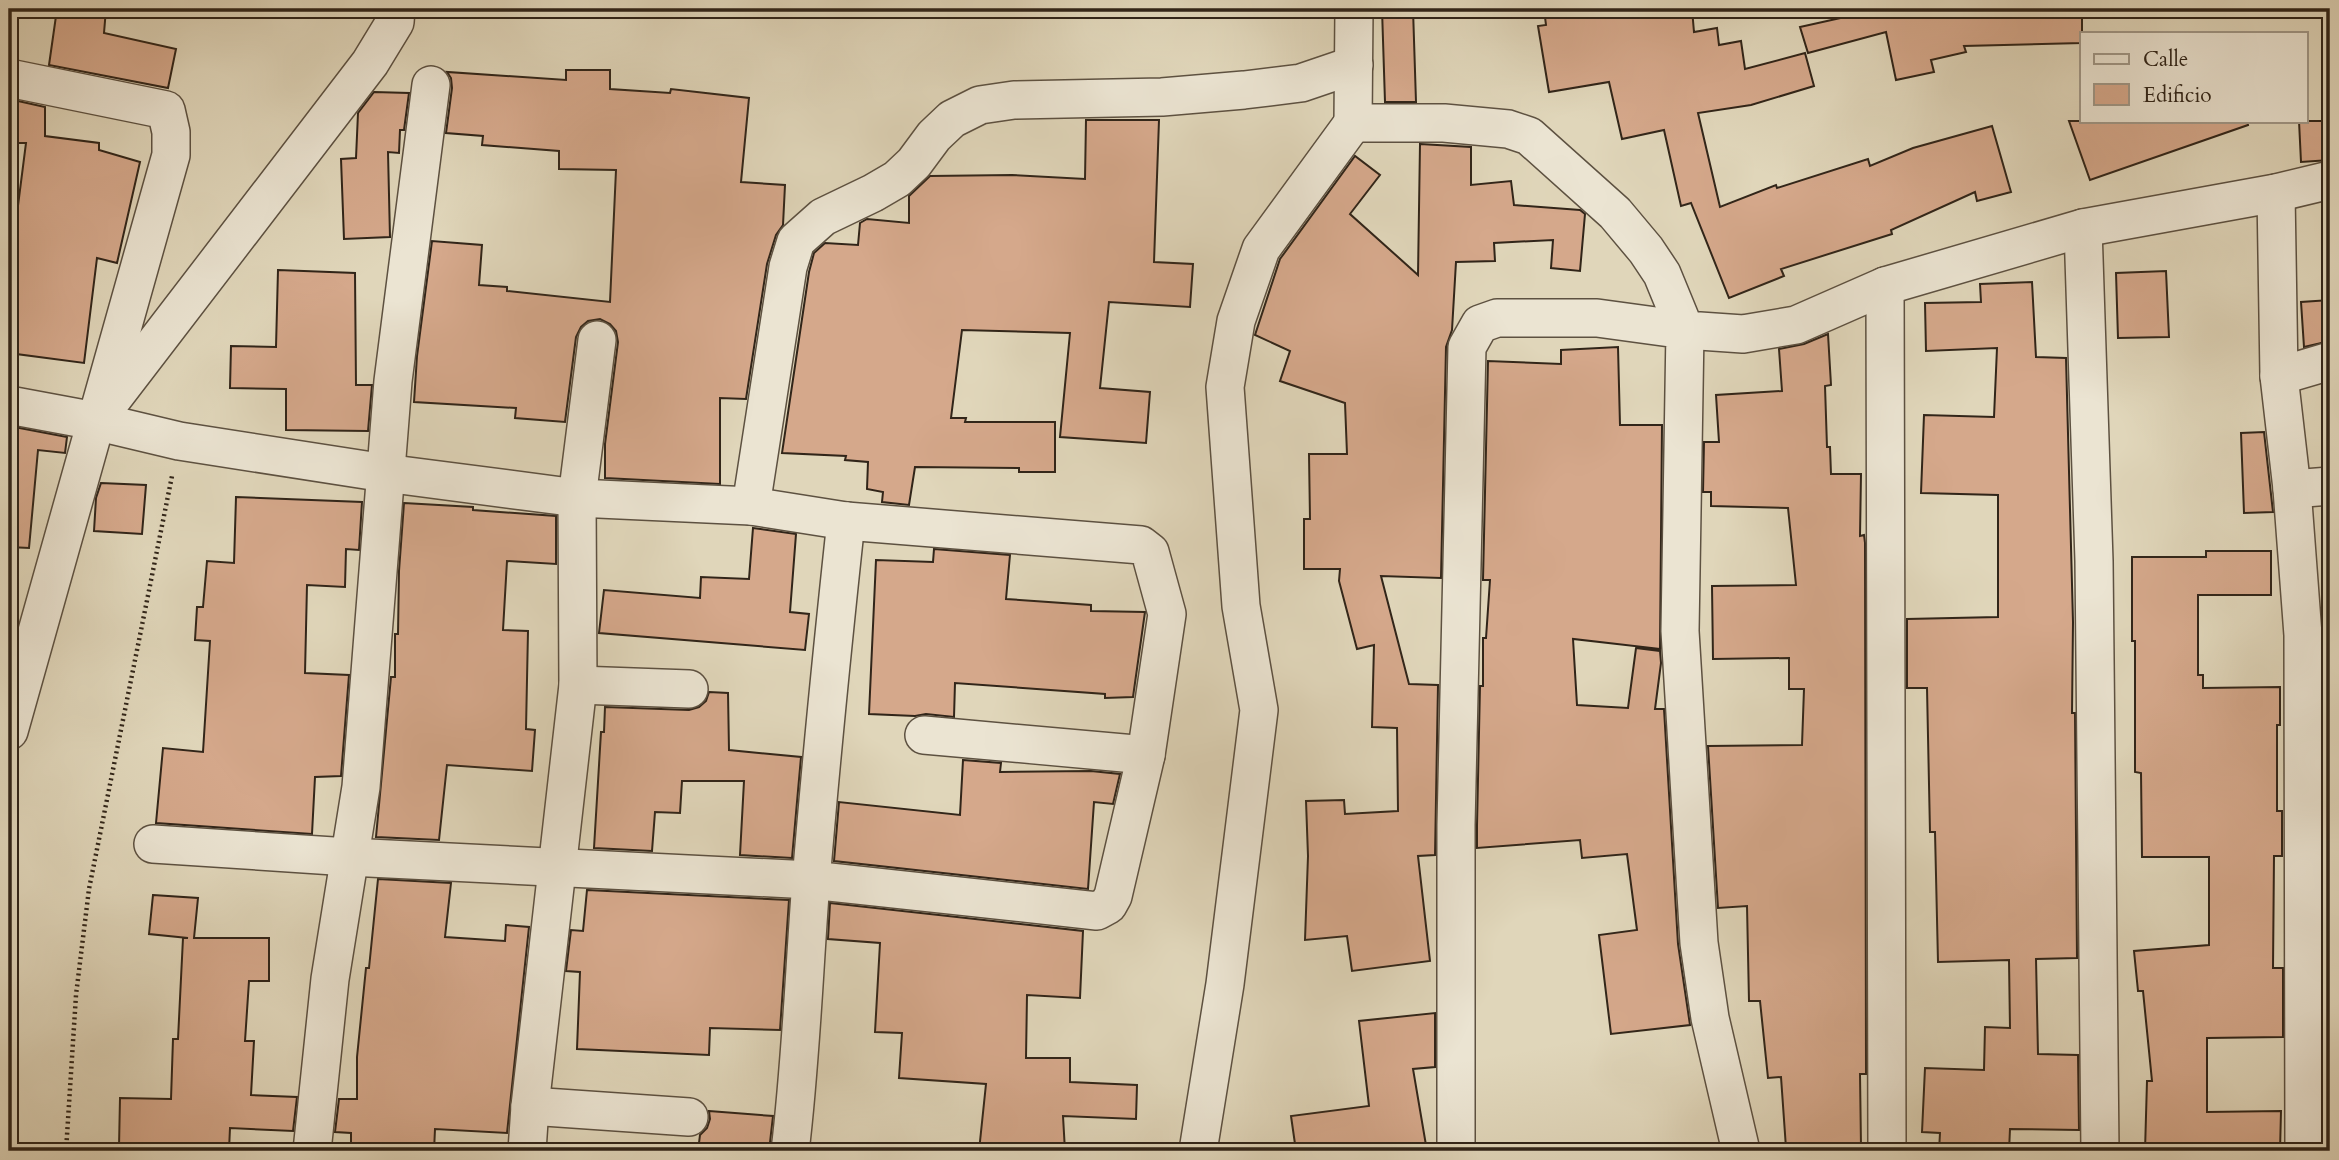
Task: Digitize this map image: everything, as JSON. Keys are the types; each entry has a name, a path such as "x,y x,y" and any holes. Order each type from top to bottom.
{"street":[{"path":"95,421 370,63 395,22 396,9"},
{"path":"1198,1151 1225,984 1259,710 1241,606 1225,387 1236,321 1261,249 1353,123 1354,9"},
{"path":"751,506 788,267 796,241 823,217 897,179 915,163 934,136 952,119 980,105 1014,100 1162,97 1301,83 1354,65"},
{"path":"9,78 166,110 172,132 172,155 9,731"},
{"path":"312,1151 330,979 360,787 393,381 431,85"},
{"path":"1353,123 1444,123 1508,129 1529,136 1615,213 1646,250 1662,274 1685,330 1680,631 1699,943 1710,1018 1741,1151"},
{"path":"1456,1151 1456,825 1467,347 1480,324 1497,318 1597,318 1685,330 1743,334 1796,325 1885,286 2083,228 2276,193 2330,180"},
{"path":"2276,193 2279,376 2292,489 2316,635 2317,1002 2304,1151"},
{"path":"2083,228 2094,561 2100,1151"},
{"path":"1885,286 1886,1151"},
{"path":"527,1151 578,685 578,498 597,340"},
{"path":"2279,376 2330,361"},
{"path":"9,405 95,421 179,441 386,473 578,498 751,506 846,521 1141,545 1150,552 1167,614 1146,755 1113,896 1108,905 1097,911 811,880 349,857 153,844"},
{"path":"2292,489 2330,486"},
{"path":"790,1151 796,1107 811,880 846,521"},
{"path":"578,685 689,690"},
{"path":"924,735 1146,755"},
{"path":"530,1106 689,1118"}],"path":[{"path":"66,1151 76,995 89,889 179,441"}],"building":[{"path":"57,9 106,9 104,33 176,49 168,88 49,65"},
{"path":"1382,9 1413,9 1416,102 1385,102"},
{"path":"1544,9 1692,9 1694,32 1717,28 1719,45 1741,41 1745,69 1805,53 1814,86 1751,105 1698,113 1720,207 1776,185 1777,188 1868,159 1870,166 1913,148 1992,126 2011,192 1977,201 1975,192 1891,230 1892,234 1781,269 1784,276 1729,298 1691,203 1681,206 1664,130 1622,139 1609,82 1549,92 1538,26 1546,25"},
{"path":"1881,9 2082,9 2080,43 1964,46 1966,52 1931,60 1934,72 1896,80 1886,32 1808,53 1800,27"},
{"path":"566,70 610,70 610,89 670,93 671,89 749,98 741,182 785,185 783,225 776,235 767,264 746,399 720,398 720,484 605,478 605,444 618,342 616,331 600,319 588,321 576,337 565,422 515,418 516,408 414,402 417,356 432,241 482,245 479,285 507,287 507,291 610,302 616,170 559,169 559,151 482,145 483,136 446,133 452,88 447,72 566,80"},
{"path":"374,92 409,93 404,130 400,130 399,153 388,152 390,237 344,239 341,159 356,158 358,113"},
{"path":"9,99 45,107 45,136 99,143 99,150 140,162 117,263 97,258 84,363 9,353 9,276 26,143 9,143"},
{"path":"1086,120 1159,120 1154,262 1193,264 1190,307 1109,302 1100,388 1150,392 1146,443 1060,437 1070,333 962,330 951,418 966,418 965,422 1055,422 1055,472 1019,472 1019,468 915,467 909,505 882,502 883,492 867,489 868,462 845,460 846,456 782,453 814,253 825,243 858,245 860,223 867,219 909,223 909,196 930,176 1012,175 1085,179"},
{"path":"2069,121 2247,122 2248,125 2090,180"},
{"path":"2330,121 2330,160 2301,162 2299,122"},
{"path":"1420,144 1471,147 1471,185 1511,181 1514,205 1580,210 1585,214 1580,271 1551,268 1553,240 1494,243 1495,261 1456,262 1452,330 1446,347 1441,578 1381,576 1409,684 1438,685 1435,855 1418,856 1430,961 1352,971 1347,936 1305,940 1308,856 1306,801 1344,800 1345,814 1398,811 1397,728 1372,727 1374,645 1357,649 1339,581 1340,569 1304,569 1304,519 1310,519 1309,454 1347,454 1345,403 1280,381 1290,351 1255,335 1280,259 1355,156 1380,175 1350,214 1418,275"},
{"path":"278,270 355,273 356,385 372,385 368,431 286,430 286,389 230,388 231,346 276,347"},
{"path":"2166,271 2169,337 2118,338 2116,273"},
{"path":"2032,282 2036,357 2066,358 2073,622 2072,713 2075,713 2077,958 2036,959 2038,1054 2078,1055 2079,1130 2010,1129 2009,1151 1939,1151 1940,1133 1922,1132 1925,1068 1984,1070 1985,1027 2010,1028 2009,960 1938,962 1935,832 1930,832 1927,688 1907,688 1907,619 1998,617 1998,495 1921,493 1924,415 1994,417 1997,348 1926,351 1925,303 1981,302 1980,284"},
{"path":"2330,300 2330,341 2304,347 2301,302"},
{"path":"1828,334 1831,385 1825,386 1827,447 1830,447 1831,474 1861,474 1860,536 1864,535 1865,543 1866,1074 1860,1074 1861,1147 1823,1149 1823,1145 1786,1148 1781,1077 1768,1078 1760,1001 1749,1001 1747,906 1718,908 1708,746 1802,745 1804,689 1789,689 1789,658 1713,659 1712,586 1796,585 1788,508 1711,506 1711,492 1703,492 1704,442 1719,442 1716,395 1782,391 1779,349 1804,344"},
{"path":"1618,347 1620,425 1662,425 1660,649 1573,639 1577,705 1628,708 1636,648 1660,651 1655,709 1664,709 1678,944 1690,1025 1611,1034 1599,935 1637,930 1627,854 1582,858 1580,840 1477,848 1477,825 1480,686 1483,686 1483,638 1486,638 1490,580 1483,580 1488,361 1561,364 1561,350"},
{"path":"9,426 67,437 65,453 38,450 29,548 9,547"},
{"path":"2264,432 2273,512 2244,513 2241,433"},
{"path":"101,483 146,485 142,534 94,531 96,498"},
{"path":"236,497 362,502 359,550 346,549 345,587 307,585 305,673 349,675 341,776 315,777 312,834 156,823 163,748 203,752 210,641 195,640 197,607 203,607 207,561 234,563"},
{"path":"404,503 556,516 556,564 507,561 503,630 528,631 526,729 535,730 532,771 447,765 439,840 376,837 391,677 395,677 395,634 398,634"},
{"path":"753,528 796,534 790,612 809,614 805,650 599,633 604,590 700,598 701,577 749,579"},
{"path":"934,549 1010,555 1006,599 1091,605 1091,611 1145,612 1133,697 1105,698 1105,694 955,683 954,717 869,714 876,560 933,562"},
{"path":"2206,551 2271,551 2271,595 2198,595 2198,675 2203,675 2203,688 2280,687 2277,811 2282,811 2282,856 2274,856 2273,968 2283,968 2283,1037 2207,1038 2207,1112 2281,1111 2280,1151 2145,1151 2147,1081 2152,1081 2143,991 2138,991 2134,951 2209,945 2209,857 2142,857 2141,773 2135,772 2132,557 2206,557"},
{"path":"709,692 728,693 729,750 801,757 792,858 740,855 744,781 682,781 680,813 655,812 652,851 594,848 605,707 689,710 706,701"},
{"path":"963,760 1001,763 1000,772 1091,771 1120,774 1113,804 1094,802 1088,889 834,861 839,802 960,815"},
{"path":"378,879 451,883 445,937 505,941 506,925 529,927 507,1133 435,1129 434,1151 351,1151 351,1133 335,1132 339,1099 357,1099 357,1057"},
{"path":"587,890 789,900 780,1030 710,1028 709,1055 577,1049 580,972 566,971 571,930 583,931"},
{"path":"153,895 198,898 194,938 269,938 269,981 249,981 245,1041 254,1041 251,1095 297,1097 293,1131 230,1128 229,1150 164,1151 164,1148 119,1147 120,1098 171,1099 173,1039 178,1039 183,938 188,938 149,934"},
{"path":"830,903 1083,931 1080,998 1027,995 1026,1058 1070,1058 1070,1082 1137,1085 1136,1119 1063,1116 1065,1151 979,1151 986,1084 899,1078 902,1033 875,1032 880,943 828,939"},
{"path":"1435,1013 1435,1067 1413,1069 1427,1151 1296,1151 1291,1116 1369,1106 1359,1021"},
{"path":"709,1111 773,1116 769,1151 698,1151 700,1135 707,1128 710,1119"}]}
